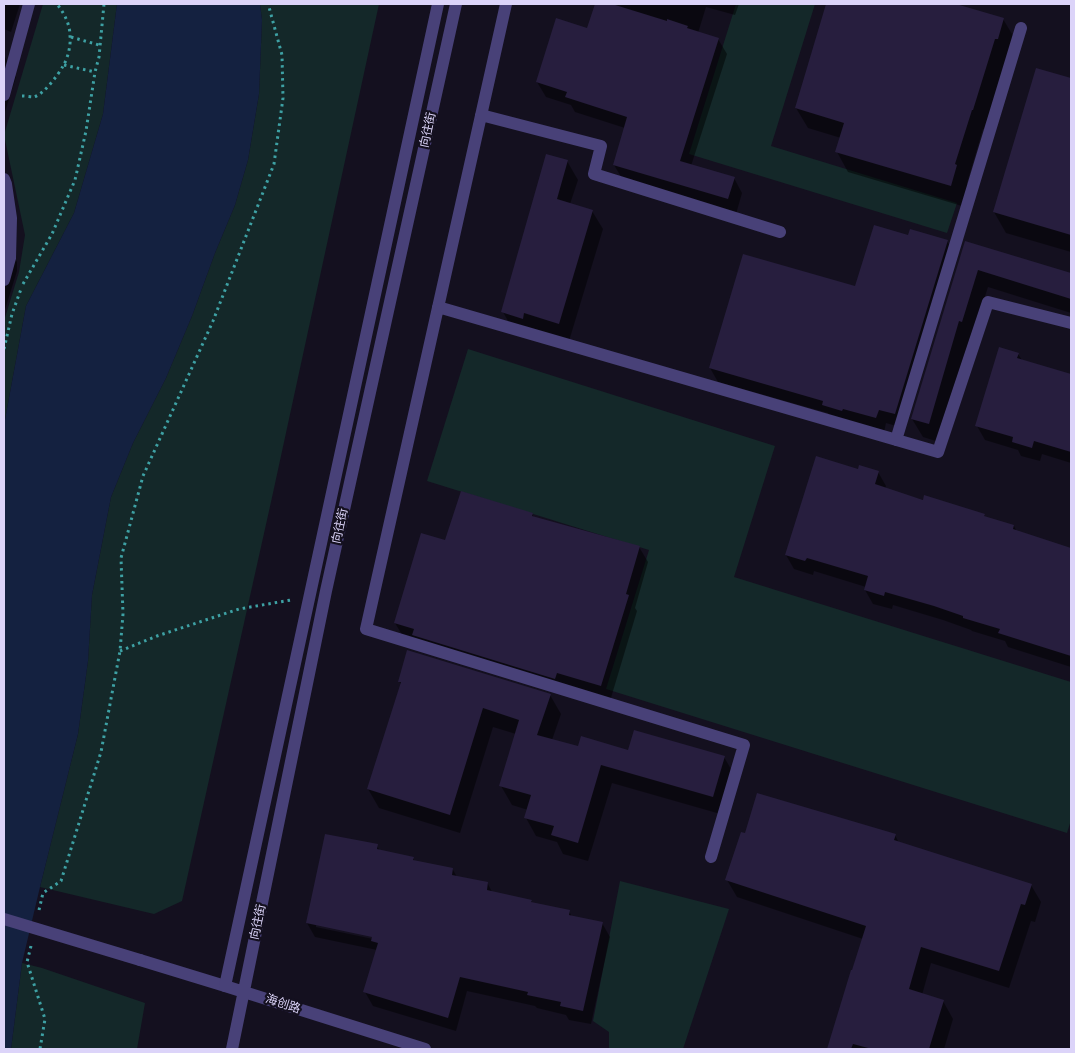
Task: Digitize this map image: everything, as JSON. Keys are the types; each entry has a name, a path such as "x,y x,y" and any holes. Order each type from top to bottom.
{"street":[{"path":"4,94 29,4"},
{"name":"向往街","path":"225,986 438,4"},
{"name":"向往街","path":"232,1049 326,591 456,4"},
{"path":"506,4 366,629 744,746 711,857"},
{"path":"896,440 1020,28"},
{"path":"481,115 601,146 594,174 780,232"},
{"path":"4,179 11,218 10,258 4,280"},
{"path":"438,307 938,452 988,302 1071,323"},
{"name":"海创路","path":"4,919 244,991 425,1049"}],"path":[{"path":"4,94 34,97 44,91 64,65 70,36 66,19 57,4"},
{"path":"4,349 12,314 23,285 52,234 75,180 99,58 104,4"},
{"path":"43,893 61,881 101,752 120,651 123,614 121,558 144,476 213,321 274,164 283,98 282,55 269,4"},
{"path":"70,36 99,45"},
{"path":"64,65 95,72"},
{"path":"120,651 239,608 310,596"},
{"path":"27,962 45,1019 40,1049"}],"green space":[{"path":"43,4 117,4 103,114 74,213 26,306 4,425 4,321 19,272 25,235 4,135"},
{"path":"260,4 379,4 182,901 154,914 40,887 78,734 88,661 92,595 111,497 133,443 166,378 192,316 235,205 248,160 259,94 262,20"},
{"path":"736,4 815,4 771,146 957,203 947,233 689,154"},
{"path":"468,349 775,446 734,577 1071,682 1071,820 1067,833 606,689 649,550 427,481"},
{"path":"620,881 729,909 683,1049 609,1049 609,1032 593,1021"},
{"path":"22,963 145,1003 137,1049 11,1049"}],"water":[{"path":"117,4 260,4 262,20 259,94 248,160 235,205 166,378 133,443 111,497 92,595 88,661 78,734 22,963 11,1049 4,1049 4,425 26,306 74,213 103,114"}],"building":[{"path":"595,4 612,4 667,21 667,19 688,26 687,28 719,38 680,161 735,177 728,199 613,165 627,117 565,97 567,92 536,82 556,18 587,28"},
{"path":"826,4 956,4 1004,18 998,39 995,39 972,110 955,164 957,165 951,186 835,152 844,123 795,108"},
{"path":"1036,68 1071,78 1071,235 993,212"},
{"path":"546,154 568,160 557,199 593,210 559,324 524,313 523,319 501,312"},
{"path":"874,225 908,235 910,229 948,240 895,414 879,410 876,418 843,409 842,411 822,405 823,401 709,368 743,254 855,286"},
{"path":"965,241 1071,273 1071,299 978,270 962,322 959,321 929,424 911,419"},
{"path":"999,347 1019,353 1017,358 1071,374 1071,452 1034,441 1032,448 1012,442 1013,437 975,426"},
{"path":"816,456 858,469 859,465 879,471 875,484 923,500 924,495 985,514 984,516 1014,525 1013,529 1071,548 1071,656 998,633 1000,629 963,618 963,616 934,606 885,592 884,596 864,590 868,576 807,558 805,561 785,555"},
{"path":"461,491 533,513 532,516 640,546 626,594 629,595 601,686 557,673 555,679 412,635 414,629 394,623 421,533 445,540"},
{"path":"407,650 551,694 537,735 578,746 581,736 628,750 634,730 725,756 713,797 601,765 578,843 551,835 554,826 524,818 531,795 499,786 519,720 483,708 450,815 367,789 401,682 398,682"},
{"path":"757,793 896,834 894,840 1032,884 1025,905 1021,904 999,971 921,947 909,989 944,1000 929,1049 872,1049 853,1044 851,1049 827,1049 866,926 725,880 741,832 745,833"},
{"path":"325,834 378,844 377,849 414,857 413,860 453,868 452,875 488,882 487,890 570,910 569,915 603,922 583,1011 560,1006 561,1002 527,995 528,992 460,977 448,1018 363,992 378,943 371,941 372,937 306,923"}]}
